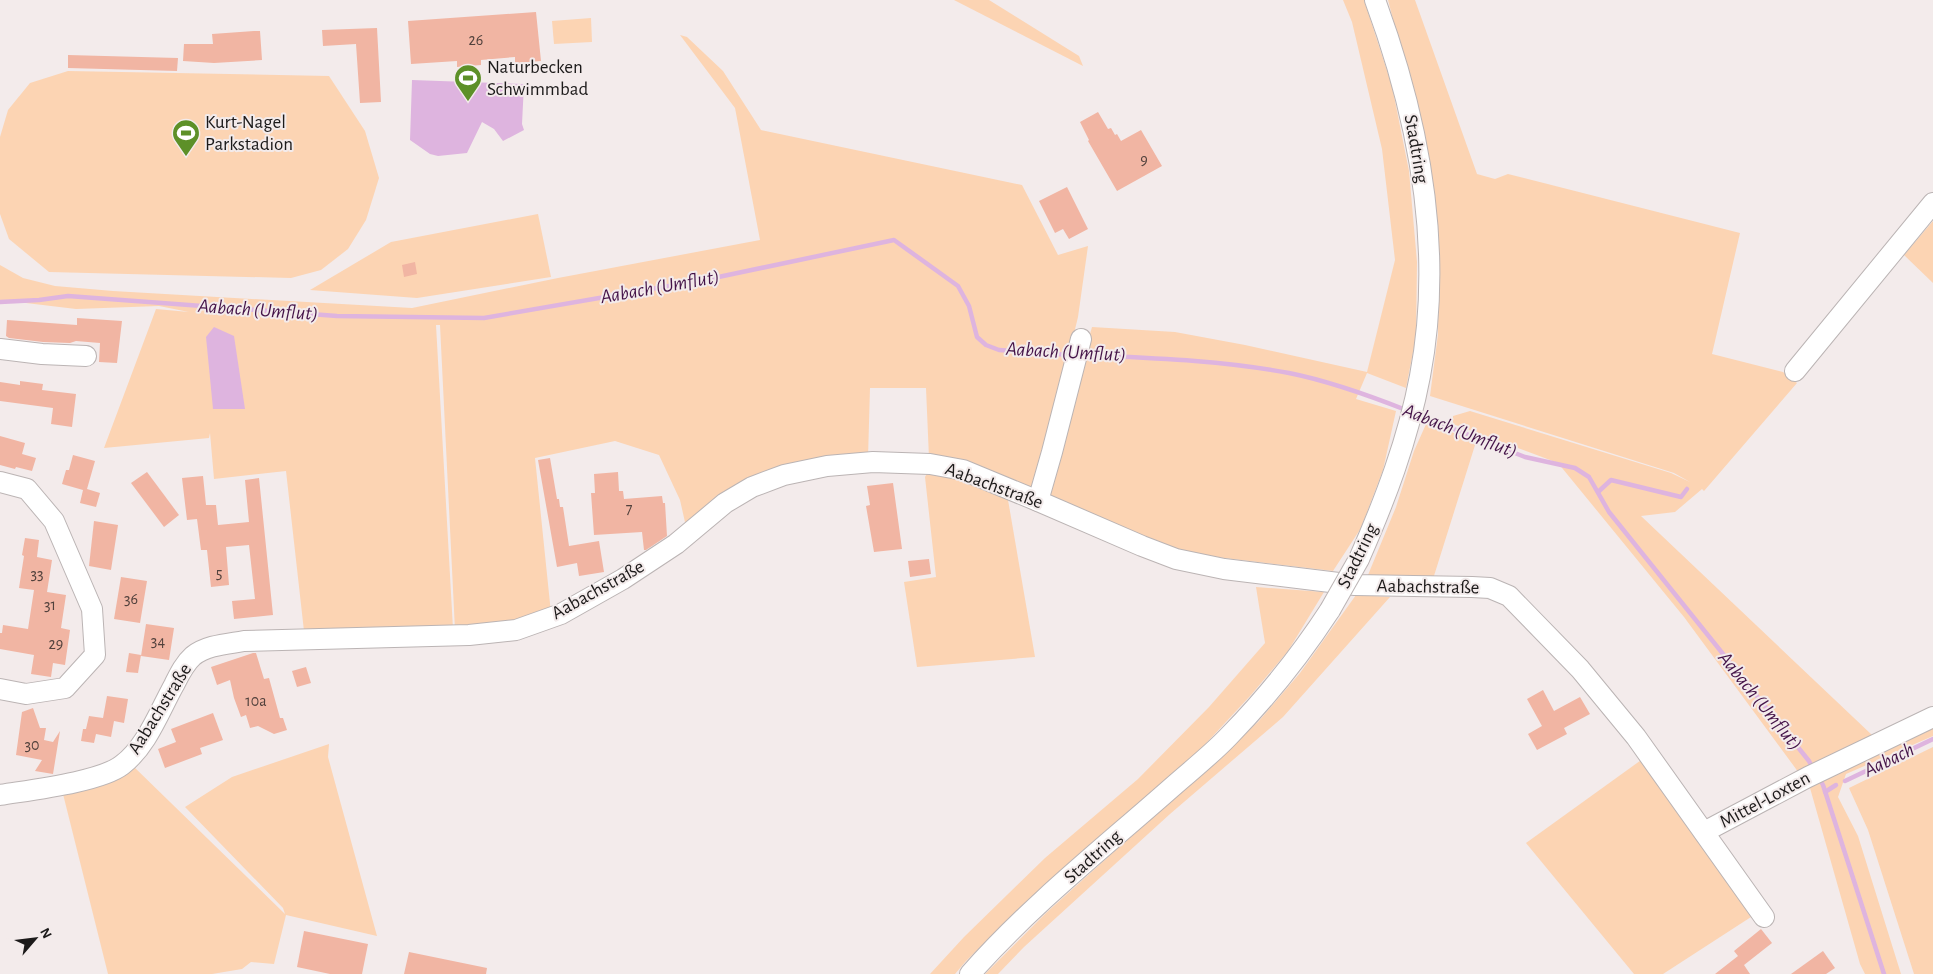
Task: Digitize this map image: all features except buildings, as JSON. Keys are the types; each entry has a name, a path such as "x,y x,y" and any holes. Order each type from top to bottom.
{"street":[{"name":"Stadtring","path":"970,974 994,947 1051,894 1228,738 1270,693 1305,649 1330,610 1359,559 1388,492 1421,376 1430,295 1423,186 1411,115 1393,48 1376,0"},
{"path":"1795,371 1933,203"},
{"path":"0,349 42,354 86,356"},
{"path":"1038,501 1078,350"},
{"name":"Aabachstraße","path":"0,795 84,780 120,767 133,756 144,739 184,666 194,656 215,645 244,641 469,635 516,630 561,614 624,579 676,544 725,503 752,487 784,475 827,466 873,462 930,464 963,470 1176,559 1224,569 1355,585 1490,588 1509,596 1580,669 1636,737 1764,917"},
{"path":"0,482 27,489 54,521 92,609 95,655 65,688 26,694 0,689"},
{"name":"Mittel-Loxten","path":"1704,832 1808,777 1933,717"}],"shaded area":[{"path":"954,0 989,0 1079,56 1083,66"},
{"path":"1343,0 1364,0 1392,86 1409,171 1417,262 1416,337 1406,388 1367,373 1356,399 1396,411 1383,470 1361,528 1333,571 1175,552 1044,493 1092,327 1175,332 1245,345 1367,372 1395,260 1382,149 1352,22"},
{"path":"1388,0 1415,0 1477,174 1495,179 1508,174 1740,233 1712,354 1783,372 1797,383 1704,491 1702,489 1675,512 1641,516 1872,735 1933,710 1933,736 1846,774 1838,797 1858,836 1901,974 1865,974 1860,964 1810,788 1684,617 1558,463 1453,424 1453,416 1470,411 1671,473 1690,482 1674,473 1430,396 1438,334 1439,242 1419,119"},
{"path":"591,18 592,42 554,44 552,21"},
{"path":"680,35 687,37 723,71 761,130 1022,185 1058,255 1088,246 1078,317 1037,485 1022,489 929,458 926,388 870,388 868,458 802,468 687,531 680,500 659,455 615,441 535,458 551,613 502,626 455,630 440,325 436,325 453,629 304,631 286,471 214,479 210,433 209,438 104,448 156,309 189,312 159,306 76,309 0,301 0,265 23,278 55,286 412,308 760,240 735,108"},
{"name":"Kurt-Nagel Parkstadion","path":"68,71 329,76 365,131 379,178 366,220 348,249 321,270 291,278 49,272 9,239 0,214 0,137 8,110 30,83"},
{"name":"Naturbecken Schwimmbad","path":"412,80 524,84 522,124 524,130 503,141 494,129 482,122 467,153 438,156 430,154 410,140"},
{"path":"538,214 551,277 417,298 310,290 391,242"},
{"path":"1933,221 1933,283 1904,255"},
{"path":"214,327 234,336 245,409 213,409 206,337"},
{"path":"1427,422 1476,442 1433,579 1368,575 1396,507 1414,451"},
{"path":"929,470 1007,494 1035,657 917,667 904,582 936,577 925,477"},
{"path":"1256,587 1324,592 1288,651 1251,695 1198,752 1017,911 955,974 930,974 964,937 1045,858 1138,779 1209,707 1265,643"},
{"path":"1356,595 1390,597 1283,717 1170,814 1024,947 998,974 985,974 1046,913 1258,722 1300,673"},
{"path":"329,744 328,757 377,936 286,915 274,964 251,962 242,969 212,974 108,974 62,790 132,765 285,914 283,908 185,807 232,777"},
{"path":"1933,747 1933,974 1914,974 1868,830 1849,788"},
{"path":"1644,758 1751,917 1663,974 1634,974 1526,843"}],"waterway":[{"name":"Aabach (Umflut)","path":"0,302 68,296 337,316 484,318 709,279 894,240 958,286 969,306 977,337 986,345 999,350 1070,355"},
{"name":"Aabach (Umflut)","path":"1083,355 1186,360 1238,365 1289,373 1334,384 1406,410"},
{"name":"Aabach (Umflut)","path":"1418,415 1525,457 1575,468 1589,477 1609,512 1809,761 1813,769"},
{"path":"1598,492 1611,480 1681,497 1687,489"},
{"name":"Aabach","path":"1845,781 1933,739"},
{"name":"Aabach (Umflut)","path":"1819,778 1823,785 1884,974"},
{"name":"Aabach","path":"1825,792 1836,785"}],"place":[{"name":"Naturbecken Schwimmbad","path":"468,102"},
{"name":"Kurt-Nagel Parkstadion","path":"186,157"}]}
